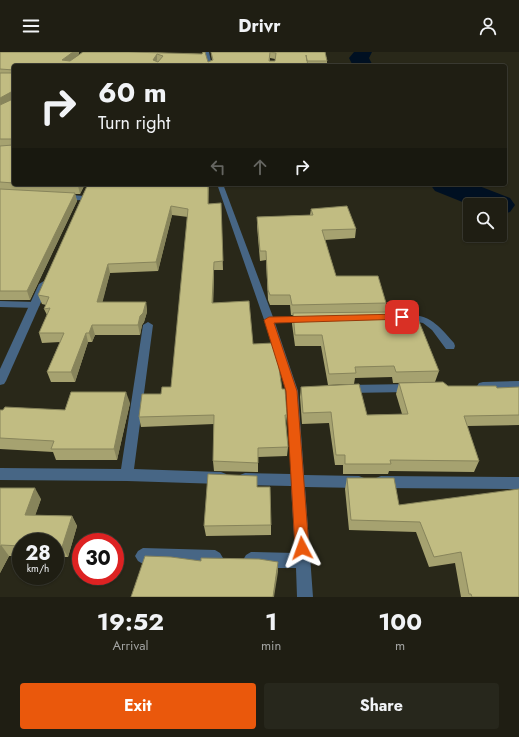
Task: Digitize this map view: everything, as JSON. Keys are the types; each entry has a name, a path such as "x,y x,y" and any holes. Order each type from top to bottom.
{"street":[{"path":"207,52 210,64"},
{"path":"221,186 269,320 292,391 305,597"},
{"path":"53,196 83,198"},
{"path":"0,381 48,277"},
{"path":"0,304 34,305"},
{"path":"394,317 419,317 430,322 450,346"},
{"path":"269,320 316,319"},
{"path":"127,475 148,325"},
{"path":"472,386 519,385"},
{"path":"339,390 425,388"},
{"path":"292,391 307,390"},
{"path":"0,474 127,475 297,481 519,483"},
{"path":"143,556 303,561"}],"building":[{"path":"0,52 73,52 62,60 70,61 83,52 202,54 205,52 208,62 213,60 211,52 270,52 325,52 327,61 307,61 308,64 12,64 12,70 0,69","holes":["270,52 276,53 275,61 269,61","157,54 163,56 158,62 153,60"]},
{"path":"0,73 12,73 12,92 0,98"},
{"path":"12,99 12,139 0,139 0,105"},
{"path":"12,145 12,183 0,182 0,146"},
{"path":"87,186 208,186 208,204 221,203 223,261 214,262 212,303 249,301 253,344 273,343 278,361 282,389 285,389 287,415 285,415 288,447 258,448 258,463 213,461 214,415 139,417 142,394 161,394 162,387 171,387 188,209 171,206 156,262 108,264 97,302 146,302 143,313 140,316 138,325 92,325 89,333 86,333 71,372 47,372 64,333 39,333 50,308 44,309 49,297 38,295"},
{"path":"0,189 75,193 27,291 0,291"},
{"path":"347,206 356,229 322,230 336,276 378,276 386,303 292,305 290,295 270,295 268,290 266,251 260,251 257,217 313,215 311,209"},
{"path":"389,312 390,315 416,314 439,371 396,372 394,366 355,367 356,373 329,374 322,335 295,335 293,313"},
{"path":"443,382 448,386 496,386 497,388 519,387 519,415 464,416 479,461 390,460 391,464 345,464 345,455 336,455 331,412 303,413 301,387 359,384 367,415 408,414 399,383"},
{"path":"71,392 126,392 114,449 51,449 54,441 0,438 0,410 3,410 5,407 65,410"},
{"path":"208,474 257,476 257,487 270,487 271,525 204,526"},
{"path":"347,478 394,478 399,505 519,489 519,597 472,597 471,594 469,594 461,552 434,557 420,522 351,520"},
{"path":"0,488 35,488 25,515 72,516 64,541 64,533 12,533 12,546 1,545 0,548"},
{"path":"145,556 171,557 201,561 201,558 259,559 278,562 273,597 131,597"}],"waterway":[{"path":"362,64 359,58 363,52"},
{"path":"451,186 481,198"}],"route":[{"path":"302,548 292,391 269,320 402,317"}]}
